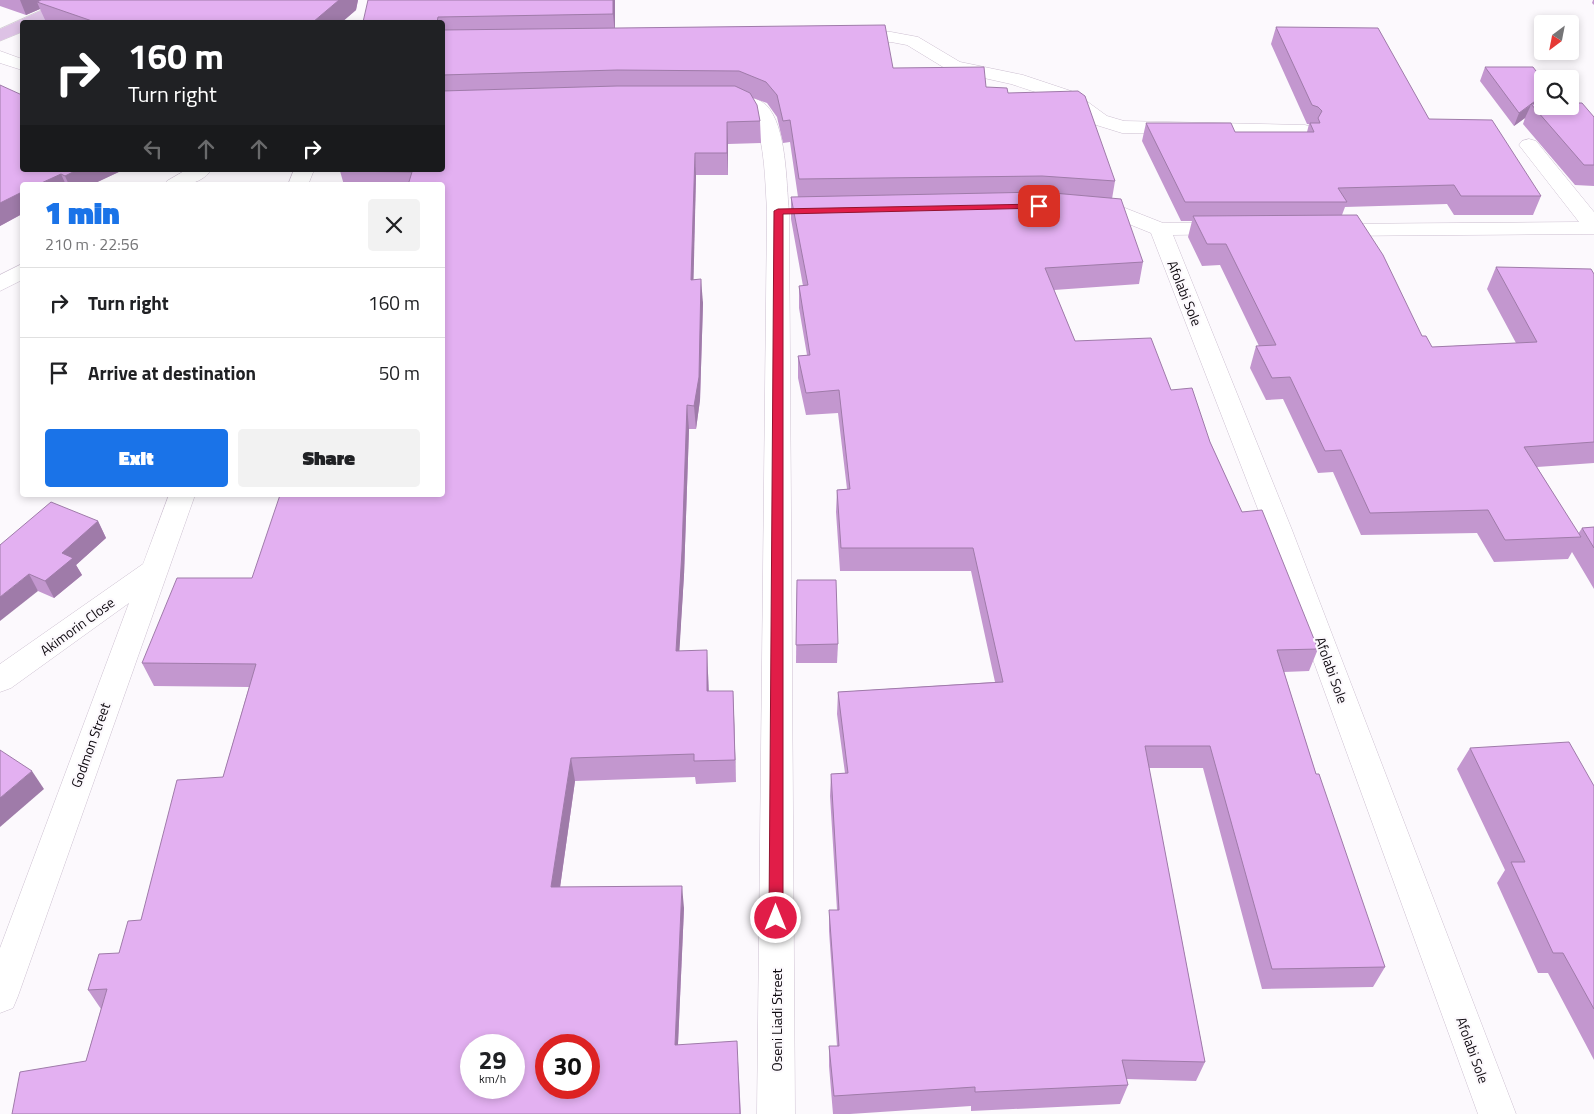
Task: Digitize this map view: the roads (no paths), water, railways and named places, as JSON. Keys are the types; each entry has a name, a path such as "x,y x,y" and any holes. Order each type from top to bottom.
{"main road":[{"path":"33,20 78,0"},
{"path":"0,36 20,27"}],"street":[{"path":"831,38 891,37 912,41 954,66 1016,79 1068,96 1100,120 1122,127 1305,131"},
{"path":"0,56 20,64"},
{"name":"Oseni Liadi Street","path":"697,99 739,100 760,109 766,118 788,211 776,1114"},
{"path":"1529,145 1594,227"},
{"path":"179,182 197,172"},
{"path":"1073,208 1118,212 1160,229 1252,228"},
{"path":"1310,230 1594,227"},
{"name":"Afolabi Sole","path":"1160,229 1280,530 1497,1114"},
{"path":"0,284 20,272"},
{"name":"Godmon Street","path":"0,996 181,497"},
{"name":"Akimorin Close","path":"0,680 153,571"}]}
